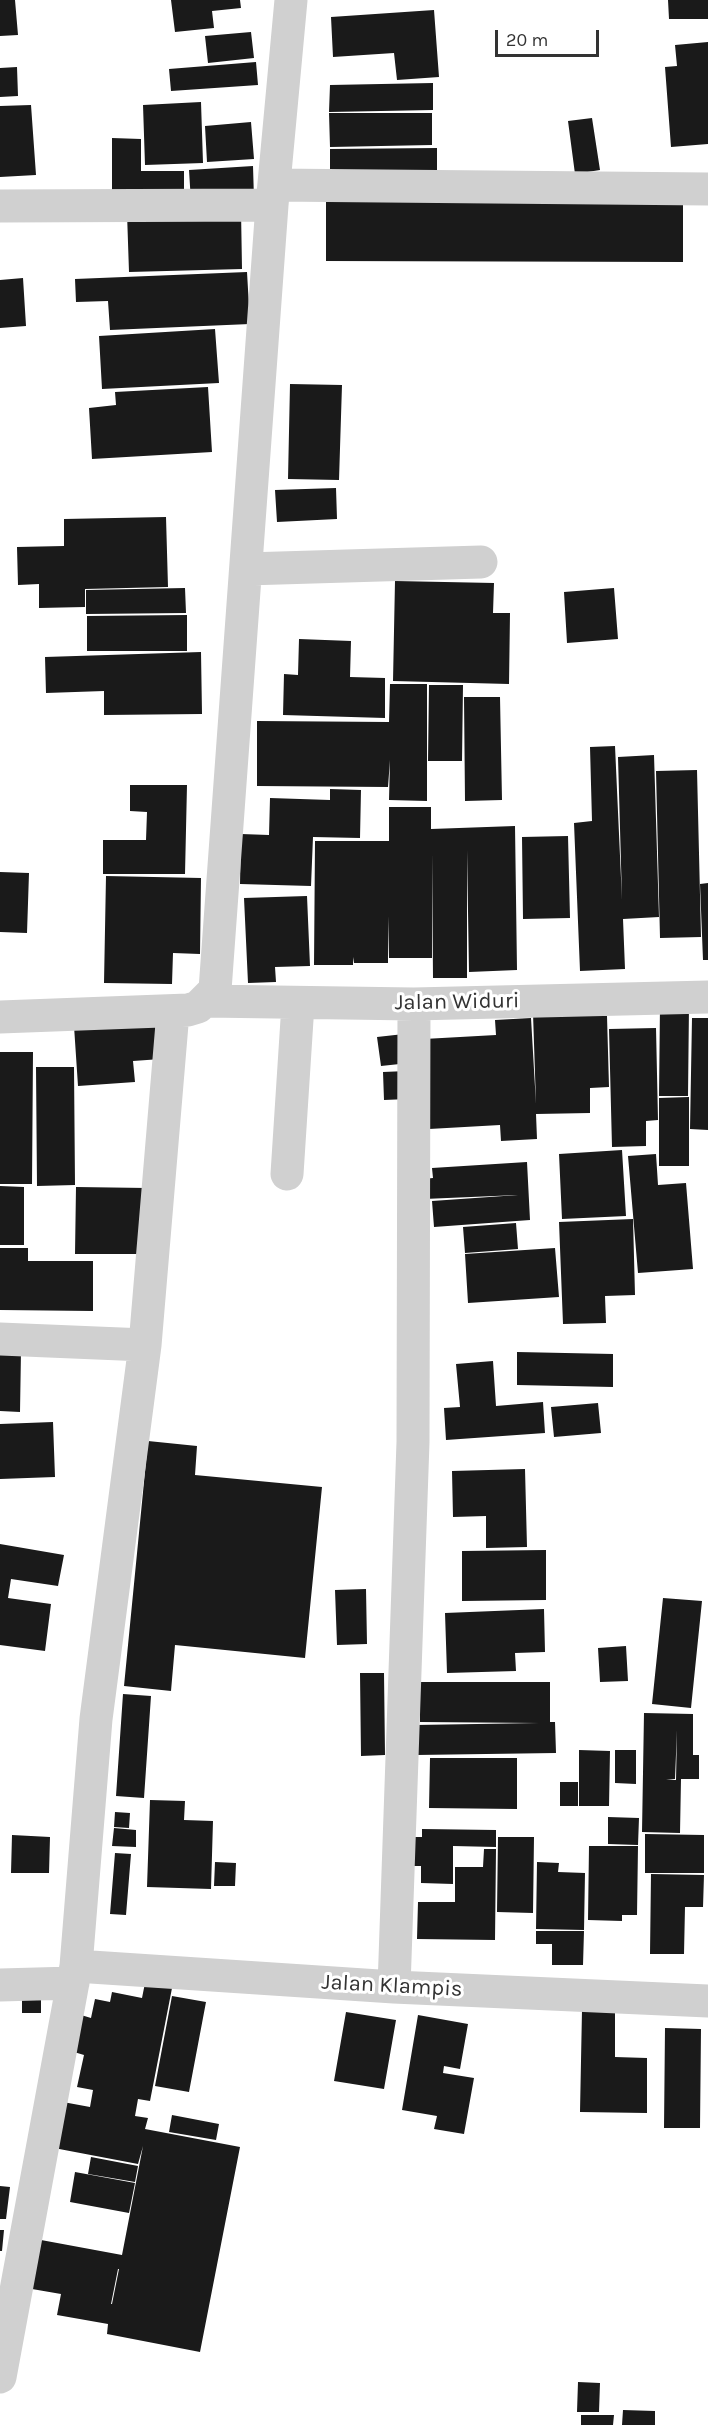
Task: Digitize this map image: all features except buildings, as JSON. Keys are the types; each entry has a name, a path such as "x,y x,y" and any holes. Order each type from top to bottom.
{"street":[{"path":"0,1017 173,1012 198,1007 215,990 273,195 291,0"},
{"path":"0,206 273,195 708,189"},
{"path":"246,569 481,562"},
{"name":"Jalan Widuri","path":"206,1001 414,1004 708,997"},
{"path":"286,1174 298,1004"},
{"path":"394,1987 413,1442 414,1004"},
{"path":"0,2377 75,1975 96,1719 145,1345 173,1012"},
{"path":"0,1339 145,1345"},
{"name":"Jalan Klampis","path":"0,1985 75,1975 708,2001"}]}
